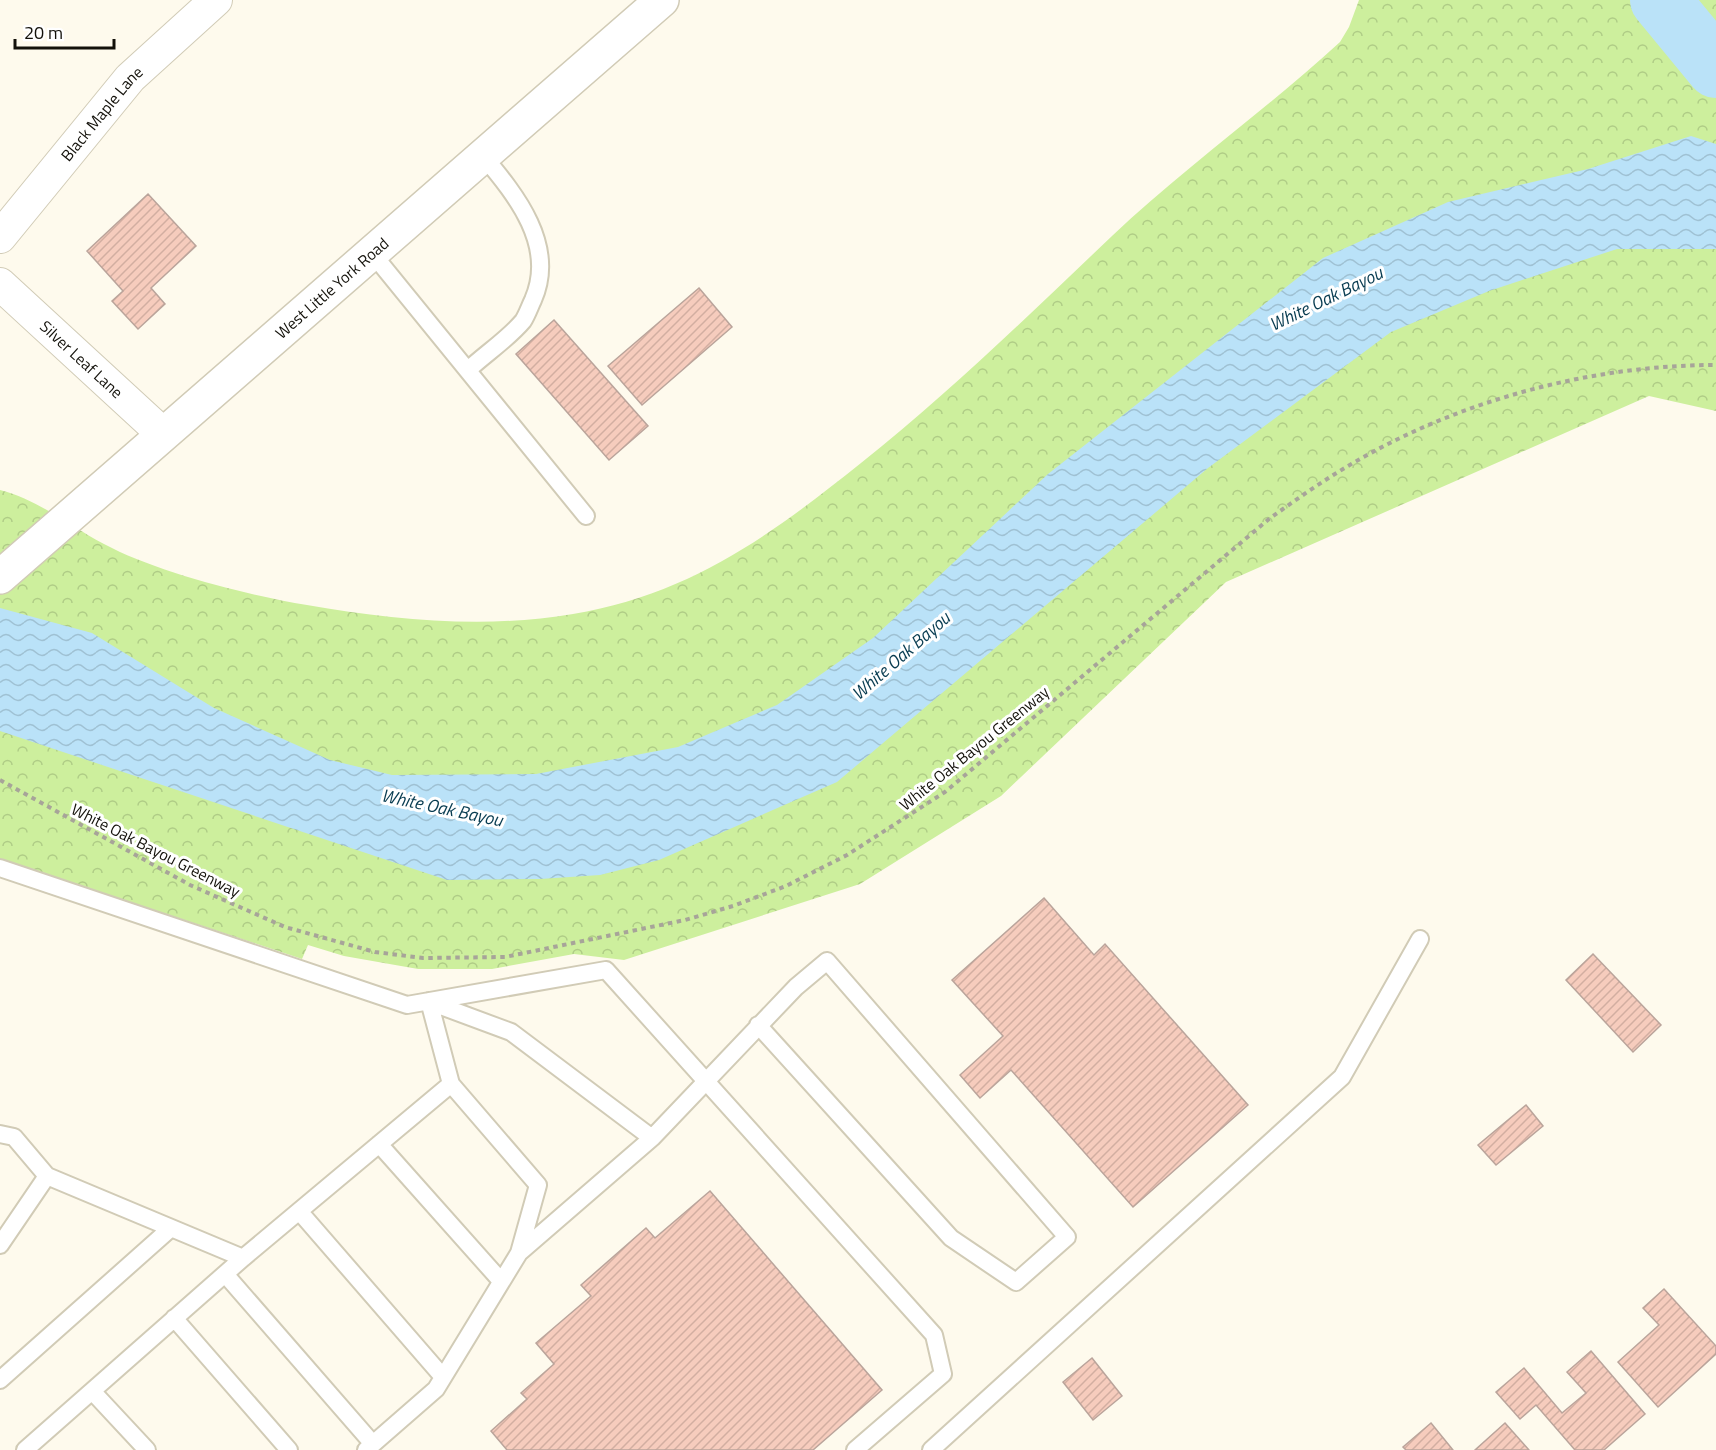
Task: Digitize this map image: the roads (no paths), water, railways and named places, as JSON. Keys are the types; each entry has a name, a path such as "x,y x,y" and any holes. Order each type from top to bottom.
{"street":[{"name":"Black Maple Lane","path":"0,237 130,78 216,0"},
{"name":"West Little York Road","path":"0,577 662,0"},
{"name":"Silver Leaf Lane","path":"0,284 163,434"}],"lane":[{"path":"468,370 524,320 537,290 540,260 531,222 515,194 483,157"},
{"path":"372,253 586,516"},
{"path":"0,868 406,1005 606,970 934,1335 943,1374 855,1450"},
{"path":"932,1450 1342,1077 1420,939"},
{"path":"225,1274 370,1447 436,1389 519,1253 652,1138 758,1025 826,961 1068,1237 1016,1282 951,1238 758,1025"},
{"path":"429,1001 451,1083 538,1185 519,1253"},
{"path":"429,1001 511,1032 652,1138"},
{"path":"33,1447 174,1318 451,1083"},
{"path":"0,1134 14,1137 47,1176 243,1258"},
{"path":"379,1144 501,1281"},
{"path":"0,1245 47,1176"},
{"path":"299,1211 443,1377"},
{"path":"0,1380 171,1228"},
{"path":"174,1318 289,1450"},
{"path":"92,1391 147,1450"}],"water":[{"name":"White Oak Bayou","path":"1691,136 1716,144 1716,249 1617,249 1489,291 1391,332 1208,468 837,782 659,860 600,875 540,879 447,880 0,731 0,608 92,633 214,708 330,760 392,775 536,774 678,747 777,705 873,638 1048,474 1323,258 1448,202 1588,169"}],"waterway":[{"path":"1660,0 1716,68"}]}
